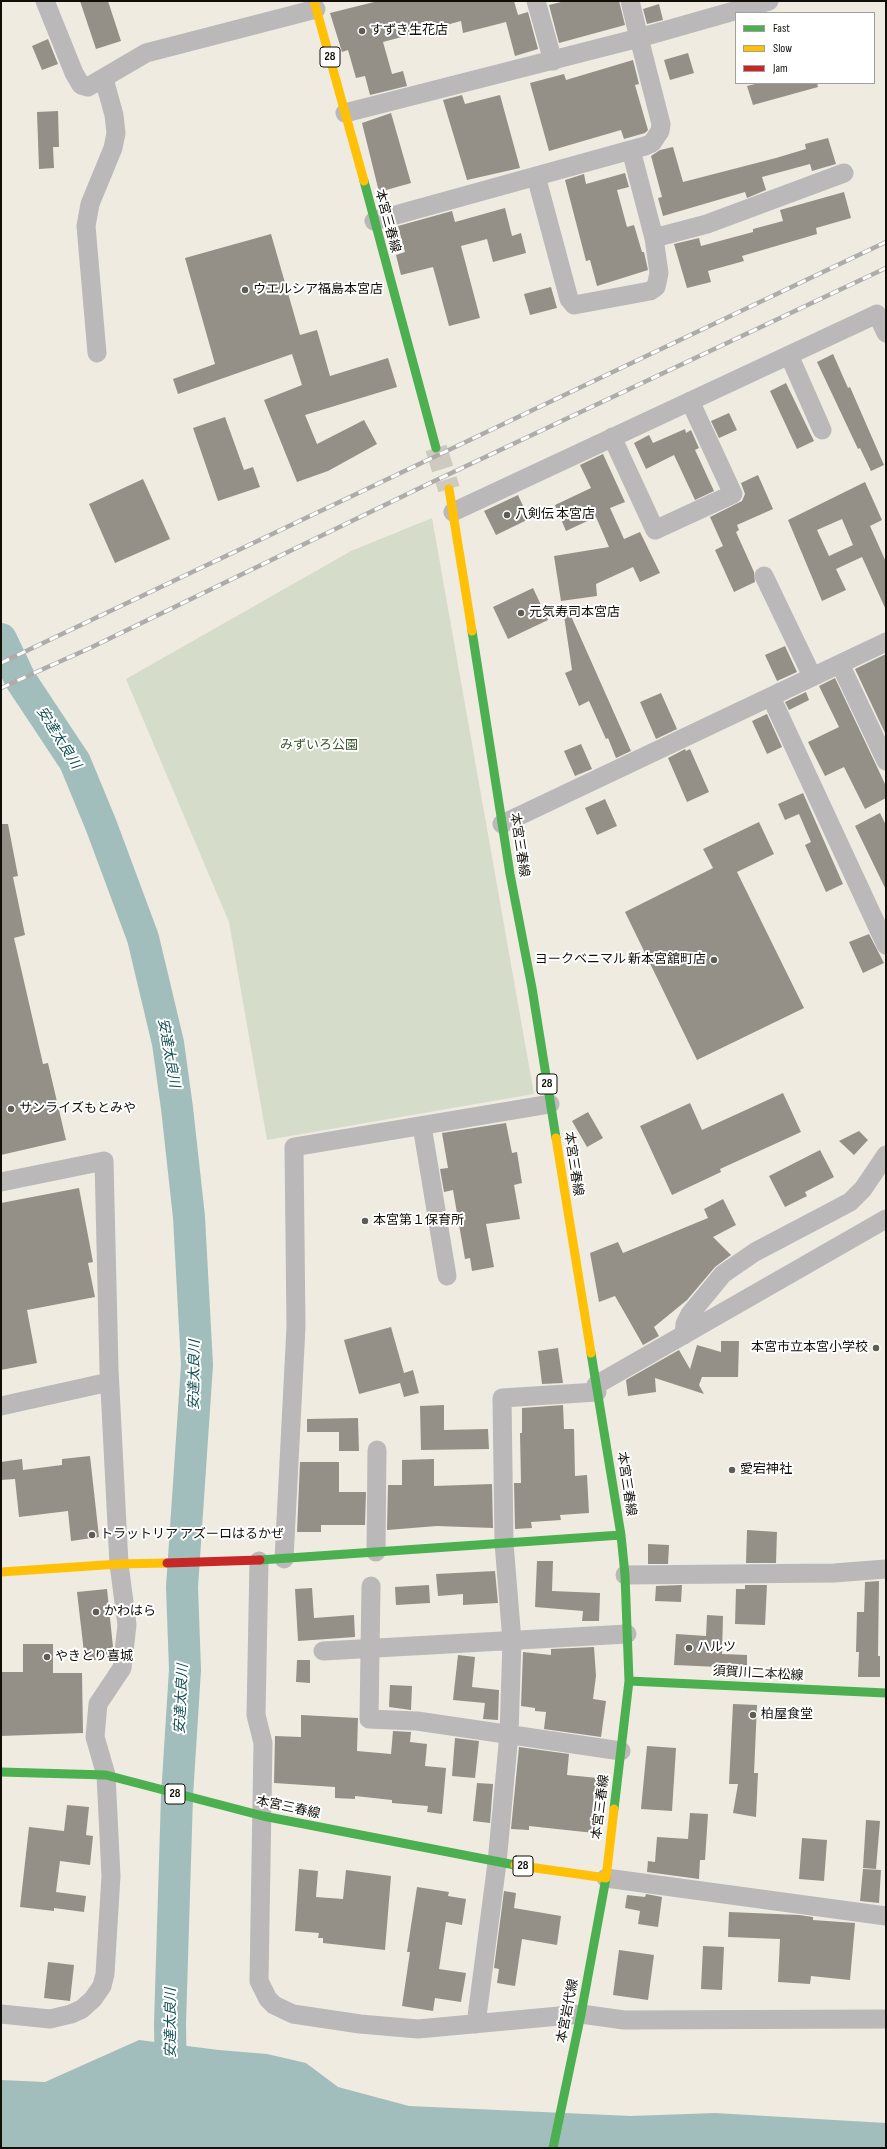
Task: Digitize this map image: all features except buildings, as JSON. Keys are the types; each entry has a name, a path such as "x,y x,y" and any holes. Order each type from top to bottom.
{"main road":[{"name":"本宮三春線","path":"315,5 436,448"},
{"name":"本宮三春線","path":"1,1772 106,1775 263,1816 497,1863 606,1878 629,1681 625,1575 621,1535 532,988 502,824 449,489"},
{"path":"1,1572 119,1564 254,1561 621,1535"},
{"name":"須賀川二本松線","path":"629,1681 886,1693"},
{"name":"本宮岩代線","path":"553,2148 580,2020 606,1878"}],"street":[{"path":"45,1 59,40 82,85 88,87 146,53 315,5"},
{"path":"536,1 553,61"},
{"path":"374,221 631,150 652,142 660,131 661,124 630,1"},
{"path":"345,113 553,61 769,1"},
{"path":"97,353 86,226 90,204 113,148 116,133 114,115 104,79"},
{"path":"536,176 569,299 574,305 650,291 656,287 659,273 654,238 631,150"},
{"path":"654,238 707,224 844,173"},
{"path":"453,512 877,314 886,333"},
{"path":"789,355 822,430"},
{"path":"612,437 655,530 733,494 690,401"},
{"path":"764,576 812,676"},
{"path":"502,824 884,643"},
{"path":"840,664 886,761"},
{"path":"771,697 886,945"},
{"path":"284,1559 296,1327 294,1147 550,1104"},
{"path":"422,1126 447,1276"},
{"path":"684,1335 685,1324 690,1314 723,1274 754,1252 850,1202 863,1189 886,1155"},
{"path":"1,1182 104,1161 109,1382 119,1564 127,1625 122,1668 98,1704 95,1737 106,1775 111,1876 106,1974 102,1986 93,1999 82,2009 71,2014 50,2019 1,2014"},
{"path":"476,2024 497,1863 510,1734 512,1640 504,1543 502,1398 597,1389 684,1335 886,1219"},
{"path":"1,1406 109,1382"},
{"path":"376,1450 376,1552"},
{"path":"254,1561 256,1715 263,1743 263,1816 259,1981 268,1999 279,2008 293,2014 360,2024 418,2029 476,2024 580,2020 886,2018"},
{"path":"625,1575 834,1573 886,1569"},
{"path":"371,1586 369,1719 417,1721 621,1750"},
{"path":"323,1651 627,1634"},
{"path":"606,1878 886,1916"}],"green space":[{"name":"みずいろ公園","path":"432,518 534,1094 267,1140 229,922 126,679 351,551"}],"water":[{"path":"139,2040 219,2050 267,2054 306,2063 338,2087 409,2106 631,2116 715,2113 886,2123 886,2148 1,2148 1,2080 45,2082"}],"waterway":[{"name":"安達太良川","path":"1,639 20,679 75,762 101,825 143,938 168,1043 177,1108 189,1217 197,1365 182,1587 185,1670 177,1796 170,2024 171,2083 180,2148"}],"tunnel":[{"path":"436,448 449,489"}],"railway":[{"path":"1,663 886,242"},
{"path":"1,688 90,648 426,485 886,268"}],"traffic: fast":[{"path":"364,181 436,448"},
{"path":"472,631 510,874 532,988 556,1138"},
{"path":"591,1353 621,1535 625,1575 629,1681 614,1809"},
{"path":"260,1560 621,1535"},
{"path":"629,1681 886,1693"},
{"path":"1,1772 106,1775 263,1816 515,1865"},
{"path":"553,2148 581,2014 606,1878"}],"traffic: slow":[{"path":"314,1 364,181"},
{"path":"449,489 472,631"},
{"path":"556,1138 591,1353"},
{"path":"1,1572 119,1564 167,1563"},
{"path":"515,1865 606,1878 614,1809"}],"traffic: jam":[{"path":"167,1563 260,1560"}],"place":[{"name":"すずき生花店","path":"362,31"},
{"name":"ウエルシア福島本宮店","path":"245,290"},
{"name":"八剣伝 本宮店","path":"507,515"},
{"name":"元気寿司本宮店","path":"521,613"},
{"name":"ヨークベニマル 新本宮舘町店","path":"714,960"},
{"name":"サンライズもとみや","path":"11,1109"},
{"name":"本宮第１保育所","path":"365,1221"},
{"name":"本宮市立本宮小学校","path":"876,1348"},
{"name":"愛宕神社","path":"732,1470"},
{"name":"トラットリア アズーロはるかぜ","path":"92,1535"},
{"name":"かわはら","path":"96,1612"},
{"name":"ハルツ","path":"689,1648"},
{"name":"やきとり喜城","path":"47,1657"},
{"name":"柏屋食堂","path":"753,1715"}]}
